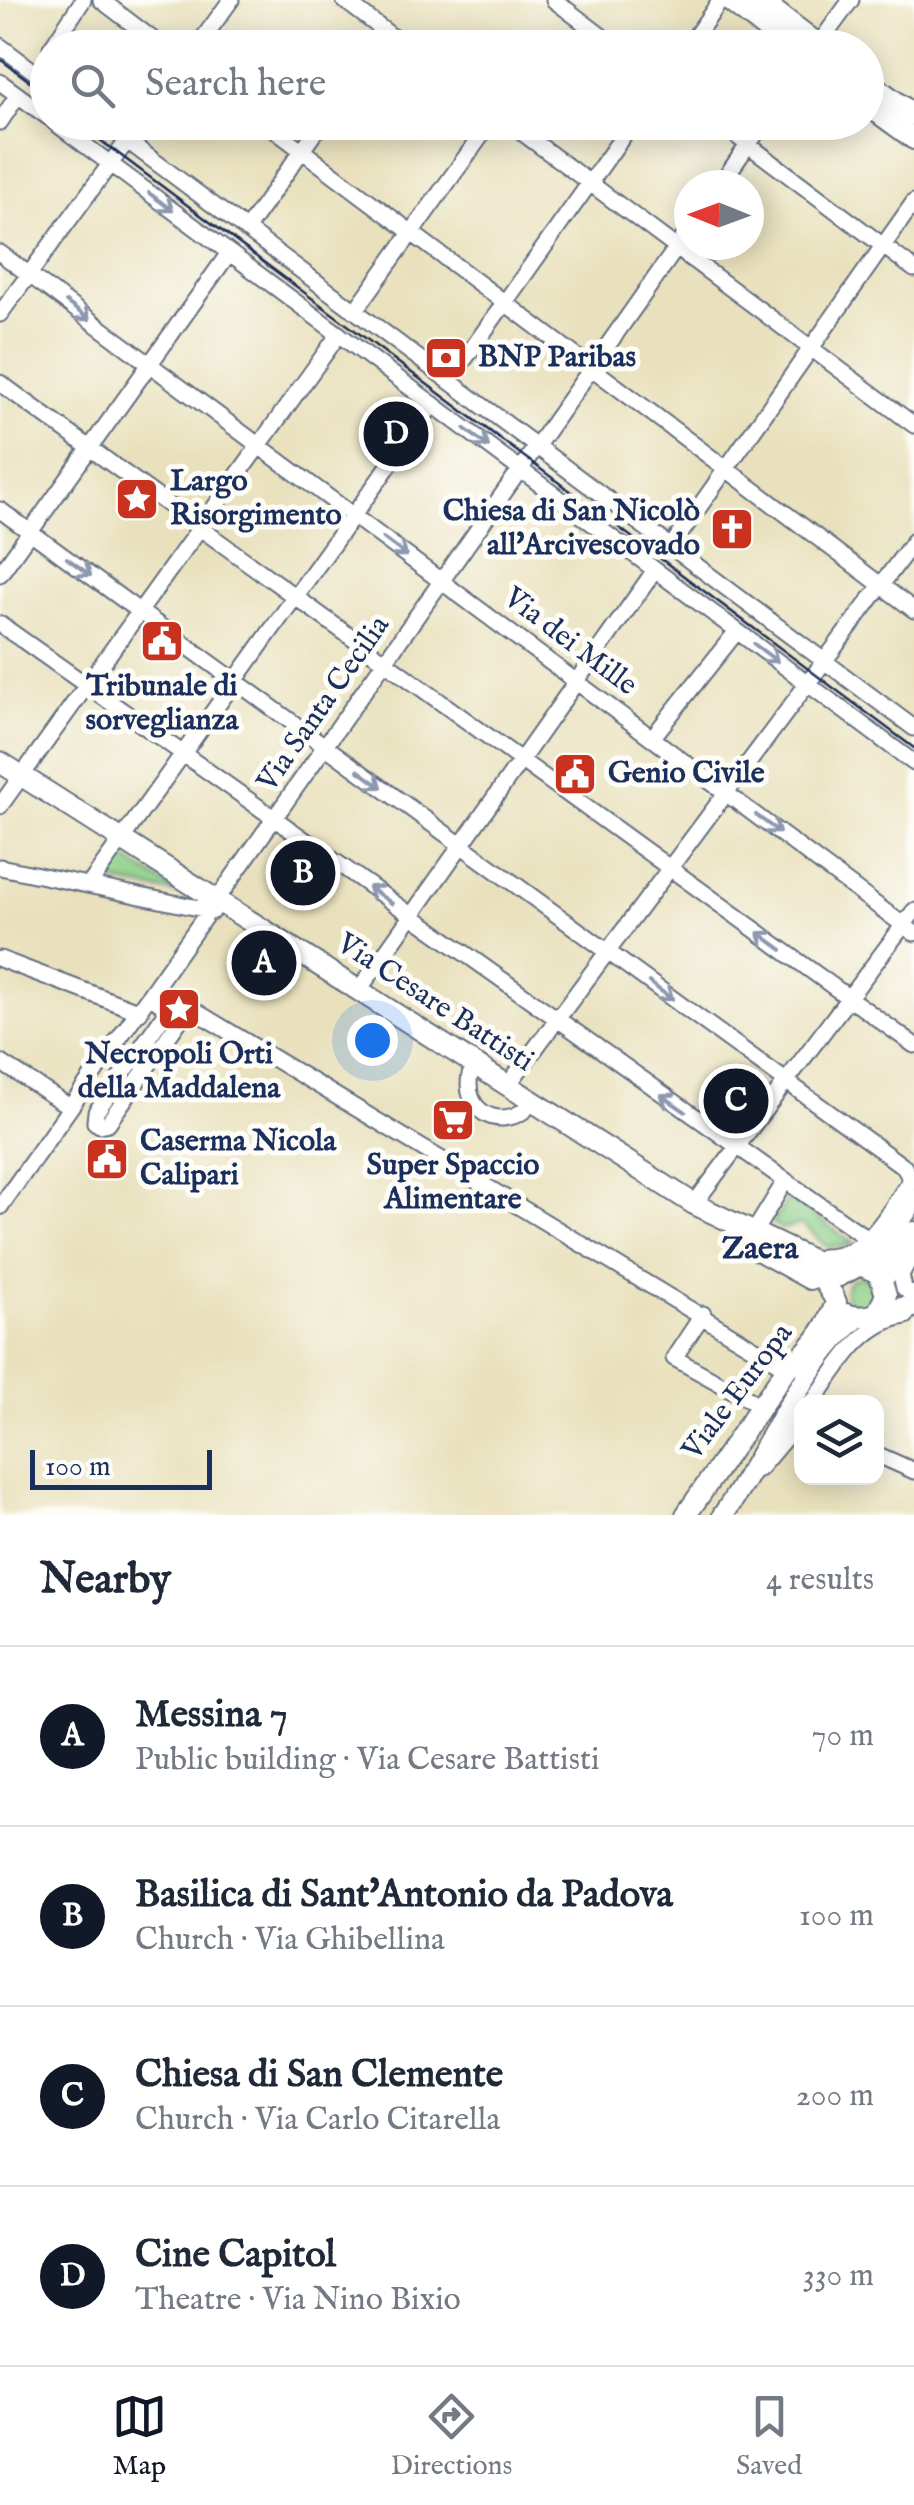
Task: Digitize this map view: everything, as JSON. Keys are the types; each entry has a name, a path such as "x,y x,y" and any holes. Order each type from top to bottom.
{"main road":[{"path":"724,0 766,30"},
{"path":"760,0 799,30"},
{"path":"884,93 914,115"},
{"path":"884,117 914,139"},
{"name":"Via Cesare Battisti","path":"0,762 13,778 216,906 525,1110 811,1270 835,1300"},
{"name":"Via Cesare Battisti","path":"216,906 359,990 744,1234 820,1264 855,1266"},
{"path":"911,1201 876,1254 837,1280 835,1300 868,1315 914,1307"},
{"path":"868,1315 885,1301 884,1281 911,1201"},
{"path":"744,1234 808,1277 821,1294 819,1314 787,1368"},
{"path":"855,1266 874,1269 884,1281"},
{"name":"Viale Europa","path":"686,1515 787,1368 799,1360 829,1320 835,1300"},
{"name":"Viale Europa","path":"723,1515 841,1334 868,1315"}],"street":[{"path":"63,30 83,0"},
{"path":"101,0 140,30"},
{"path":"209,30 231,0"},
{"path":"344,0 384,30"},
{"path":"701,30 724,0"},
{"path":"831,30 851,0"},
{"path":"565,3 597,30"},
{"path":"0,46 30,69"},
{"path":"0,82 30,104"},
{"path":"0,122 18,95"},
{"path":"78,140 914,763"},
{"path":"288,140 914,610"},
{"path":"246,230 310,140"},
{"path":"355,311 478,140"},
{"path":"532,140 674,247"},
{"path":"449,381 621,140"},
{"path":"741,140 914,269"},
{"path":"730,170 751,140"},
{"path":"0,314 127,141 914,728"},
{"path":"671,546 914,202"},
{"name":"Via Santa Cecilia","path":"0,1207 216,906 674,251"},
{"name":"Via dei Mille","path":"0,253 909,929"},
{"path":"0,574 229,253"},
{"path":"692,260 914,425"},
{"path":"0,806 13,778 86,686 339,334"},
{"path":"0,384 914,1046"},
{"path":"89,885 432,404"},
{"path":"0,510 904,1167 911,1201 858,1250 842,1256 791,1250"},
{"path":"508,1085 914,541"},
{"path":"359,990 655,570"},
{"path":"0,624 868,1239"},
{"path":"652,738 736,630"},
{"path":"0,866 216,906"},
{"path":"694,1204 848,998 909,929 914,910"},
{"path":"0,960 140,1012"},
{"path":"152,995 164,1007 162,1021 96,1112 94,1122 108,1124 182,1017 195,1011 787,1368"},
{"path":"0,1062 70,1107"},
{"path":"744,1234 784,1182"},
{"path":"914,1250 901,1280 914,1297"},
{"path":"884,1281 898,1293 914,1297"},
{"path":"703,1314 674,1358 761,1406"},
{"path":"819,1395 870,1332 897,1318 914,1316"},
{"name":"Viale Europa","path":"749,1478 794,1428"},
{"path":"884,1458 914,1471"}],"green space":[{"path":"121,856 174,890 175,893 104,880"},
{"path":"789,1198 854,1244 827,1246 801,1224 782,1229 772,1223"},
{"path":"860,1277 871,1281 875,1292 871,1303 860,1307 849,1303 845,1292 849,1281"}],"tram line":[{"path":"0,59 30,82"},
{"path":"100,140 914,748"}],"place":[{"name":"BNP Paribas","path":"446,358"},
{"name":"Cine Capitol","path":"396,434"},
{"name":"Largo Risorgimento","path":"137,499"},
{"name":"Chiesa di San Nicolò all'Arcivescovado","path":"732,529"},
{"name":"Tribunale di sorveglianza","path":"162,641"},
{"name":"Genio Civile","path":"575,774"},
{"name":"Basilica di Sant'Antonio da Padova","path":"303,873"},
{"name":"Messina 7","path":"264,963"},
{"name":"Necropoli Orti della Maddalena","path":"179,1009"},
{"name":"Chiesa di San Clemente","path":"736,1101"},
{"name":"Super Spaccio Alimentare","path":"453,1120"},
{"name":"Caserma Nicola Calipari","path":"107,1159"}],"district":[{"name":"Zaera","path":"760,1249"}]}
